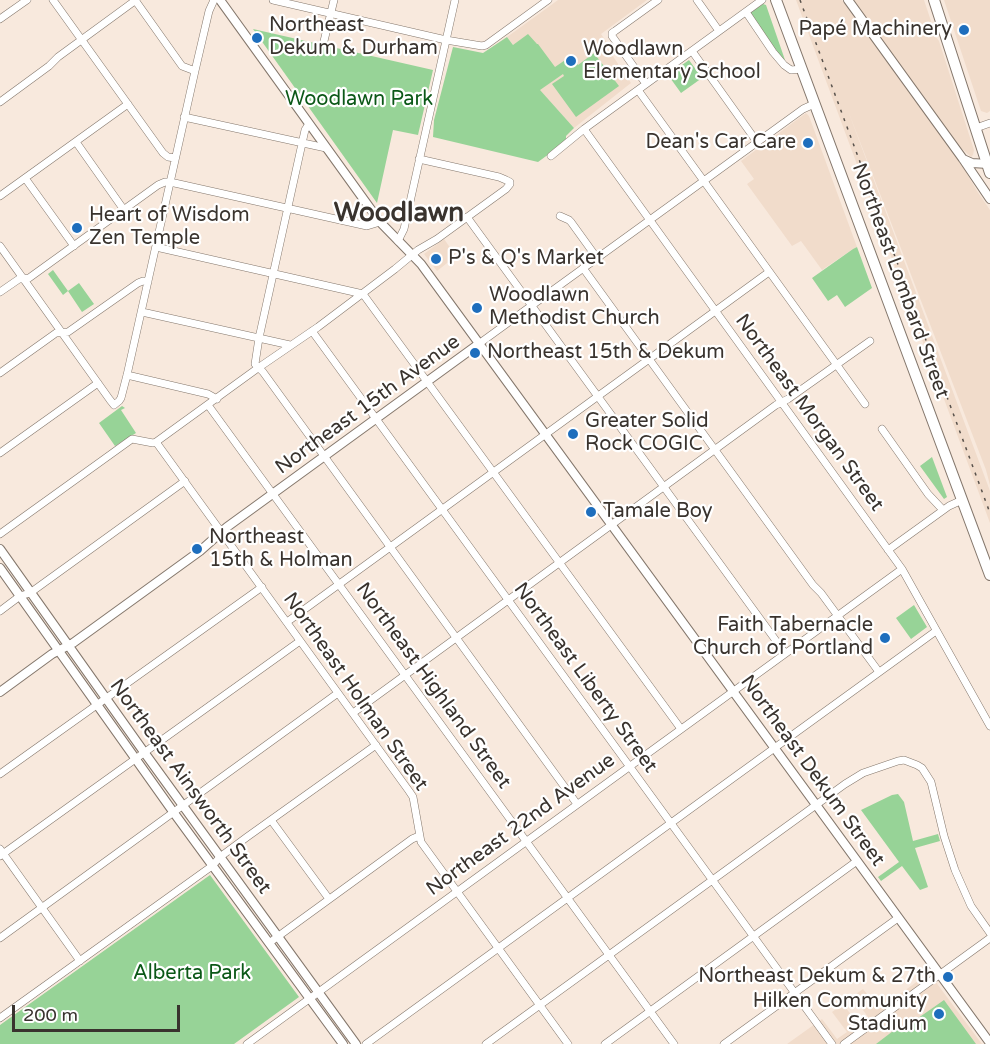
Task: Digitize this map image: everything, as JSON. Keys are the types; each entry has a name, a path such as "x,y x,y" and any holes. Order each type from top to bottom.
{"main road":[{"name":"Northeast Lombard Street","path":"776,0 990,575"},
{"path":"934,0 989,168"}],"street":[{"path":"0,19 27,0"},
{"path":"53,0 165,155 175,158"},
{"path":"0,102 135,0 182,66 195,71"},
{"path":"0,246 114,405 122,398 184,117 209,11 214,0"},
{"name":"Northeast Dekum Street","path":"220,0 380,222 421,264 480,343 990,1043"},
{"path":"273,0 446,40 482,46 548,0"},
{"path":"324,41 334,0"},
{"path":"398,241 404,229 455,0"},
{"path":"646,84 612,33 658,0"},
{"path":"697,0 720,31"},
{"path":"551,156 584,129 762,0"},
{"path":"848,0 990,199"},
{"path":"746,12 784,65 791,70 802,69"},
{"path":"692,51 757,142"},
{"path":"638,90 865,404"},
{"path":"0,196 128,104"},
{"name":"Northeast 15th Avenue","path":"0,692 200,551 221,532 703,180 803,109 814,104"},
{"path":"184,117 326,148"},
{"path":"976,128 990,123"},
{"path":"309,124 305,130 255,362 577,804"},
{"name":"Northeast Morgan Street","path":"584,129 902,569 990,726"},
{"path":"76,142 124,210"},
{"path":"0,534 132,439 156,442 509,187 510,182 499,177 419,159"},
{"path":"963,159 989,168"},
{"path":"25,178 74,246"},
{"path":"0,292 19,279 29,278 161,183 170,182 367,226 380,222"},
{"path":"560,216 569,219 597,258"},
{"path":"467,217 785,653"},
{"path":"156,247 363,294 681,729"},
{"path":"583,268 813,585 879,672"},
{"path":"287,622 769,272"},
{"path":"0,373 56,333 68,332 138,283 148,282"},
{"path":"142,312 290,345"},
{"name":"Northeast Liberty Street","path":"312,331 832,1044"},
{"path":"352,713 776,405 870,341"},
{"path":"127,375 208,394 217,399"},
{"path":"0,453 98,383"},
{"name":"Northeast Highland Street","path":"208,405 674,1044"},
{"path":"882,429 928,494 943,510"},
{"name":"Northeast Holman Street","path":"156,442 413,797 421,842 568,1044"},
{"path":"0,611 185,482"},
{"path":"888,550 943,510 962,500"},
{"name":"Northeast Ainsworth Street","path":"0,549 356,1044"},
{"name":"Northeast Ainsworth Street","path":"0,568 212,866 343,1044"},
{"name":"Northeast 22nd Avenue","path":"247,1044 902,569"},
{"path":"0,774 262,587"},
{"path":"366,1044 936,631"},
{"path":"80,961 1,853 300,641"},
{"path":"0,938 338,693"},
{"path":"0,1018 376,745"},
{"path":"486,1044 853,778 904,760 922,768 932,782 944,836 960,881 971,906 990,933"},
{"path":"271,820 329,899"},
{"path":"268,943 419,836"},
{"path":"605,1044 857,861"},
{"path":"724,1044 898,918"},
{"path":"844,1044 990,938"}],"shaded area":[{"name":"Woodlawn Elementary School","path":"558,0 647,0 601,34 608,44 606,46 631,83 574,128 540,91 519,52 507,37"},
{"path":"796,0 842,0 962,165 990,210 990,485 847,108 990,491 990,523"},
{"path":"853,0 924,0 933,27 930,29 939,41 974,150 971,157 960,147"},
{"path":"944,0 990,0 990,111 987,113 981,111"},
{"path":"806,113 857,247 822,270 801,241 792,246 747,184 754,179 741,161"},
{"path":"444,239 456,256 437,271 424,254"},
{"path":"929,973 982,1044 787,1044 822,1019 837,1039 847,1032 832,1012 843,1004 858,1024 868,1017 853,996 863,989 879,1009"}],"green space":[{"path":"763,4 766,5 785,60 781,58 751,15 751,12"},
{"name":"Woodlawn Park","path":"253,29 433,70 418,135 393,130 377,203"},
{"name":"Woodlawn Park","path":"528,34 555,67 571,56 578,65 594,53 619,86 576,117 552,84 564,76 563,74 540,90 574,128 566,136 564,143 538,162 433,137 434,120 453,47 483,53 507,37 513,45"},
{"path":"689,60 702,78 681,93 668,75"},
{"path":"857,247 872,288 845,307 837,295 828,301 812,278"},
{"path":"53,270 68,291 63,295 48,274"},
{"path":"79,283 94,304 82,312 68,291"},
{"path":"122,406 125,408 121,410 136,433 115,446 99,423"},
{"path":"932,457 947,497 944,499 920,466"},
{"path":"914,605 927,627 911,639 896,618"},
{"path":"898,794 904,802 913,841 938,834 940,841 915,848 928,887 920,890 902,866 881,881 878,877 899,862 861,810"},
{"name":"Alberta Park","path":"210,875 299,997 234,1044 0,1044 0,1025"},
{"name":"Hilken Community Stadium","path":"944,1000 976,1044 876,1044 897,1028 904,1028"}],"railway":[{"path":"800,0 990,513"}],"place":[{"name":"Papé Machinery","path":"964,30"},
{"name":"Northeast Dekum & Durham","path":"257,38"},
{"name":"Woodlawn Elementary School","path":"571,61"},
{"name":"Dean's Car Care","path":"808,143"},
{"name":"Heart of Wisdom Zen Temple","path":"77,228"},
{"name":"P's & Q's Market","path":"436,259"},
{"name":"Woodlawn Methodist Church","path":"477,308"},
{"name":"Northeast 15th & Dekum","path":"475,353"},
{"name":"Greater Solid Rock COGIC","path":"573,434"},
{"name":"Tamale Boy","path":"591,512"},
{"name":"Northeast 15th & Holman","path":"197,549"},
{"name":"Faith Tabernacle Church of Portland","path":"885,638"},
{"name":"Northeast Dekum & 27th","path":"948,977"},
{"name":"Hilken Community Stadium","path":"939,1014"}],"district":[{"name":"Woodlawn","path":"399,214"}]}
